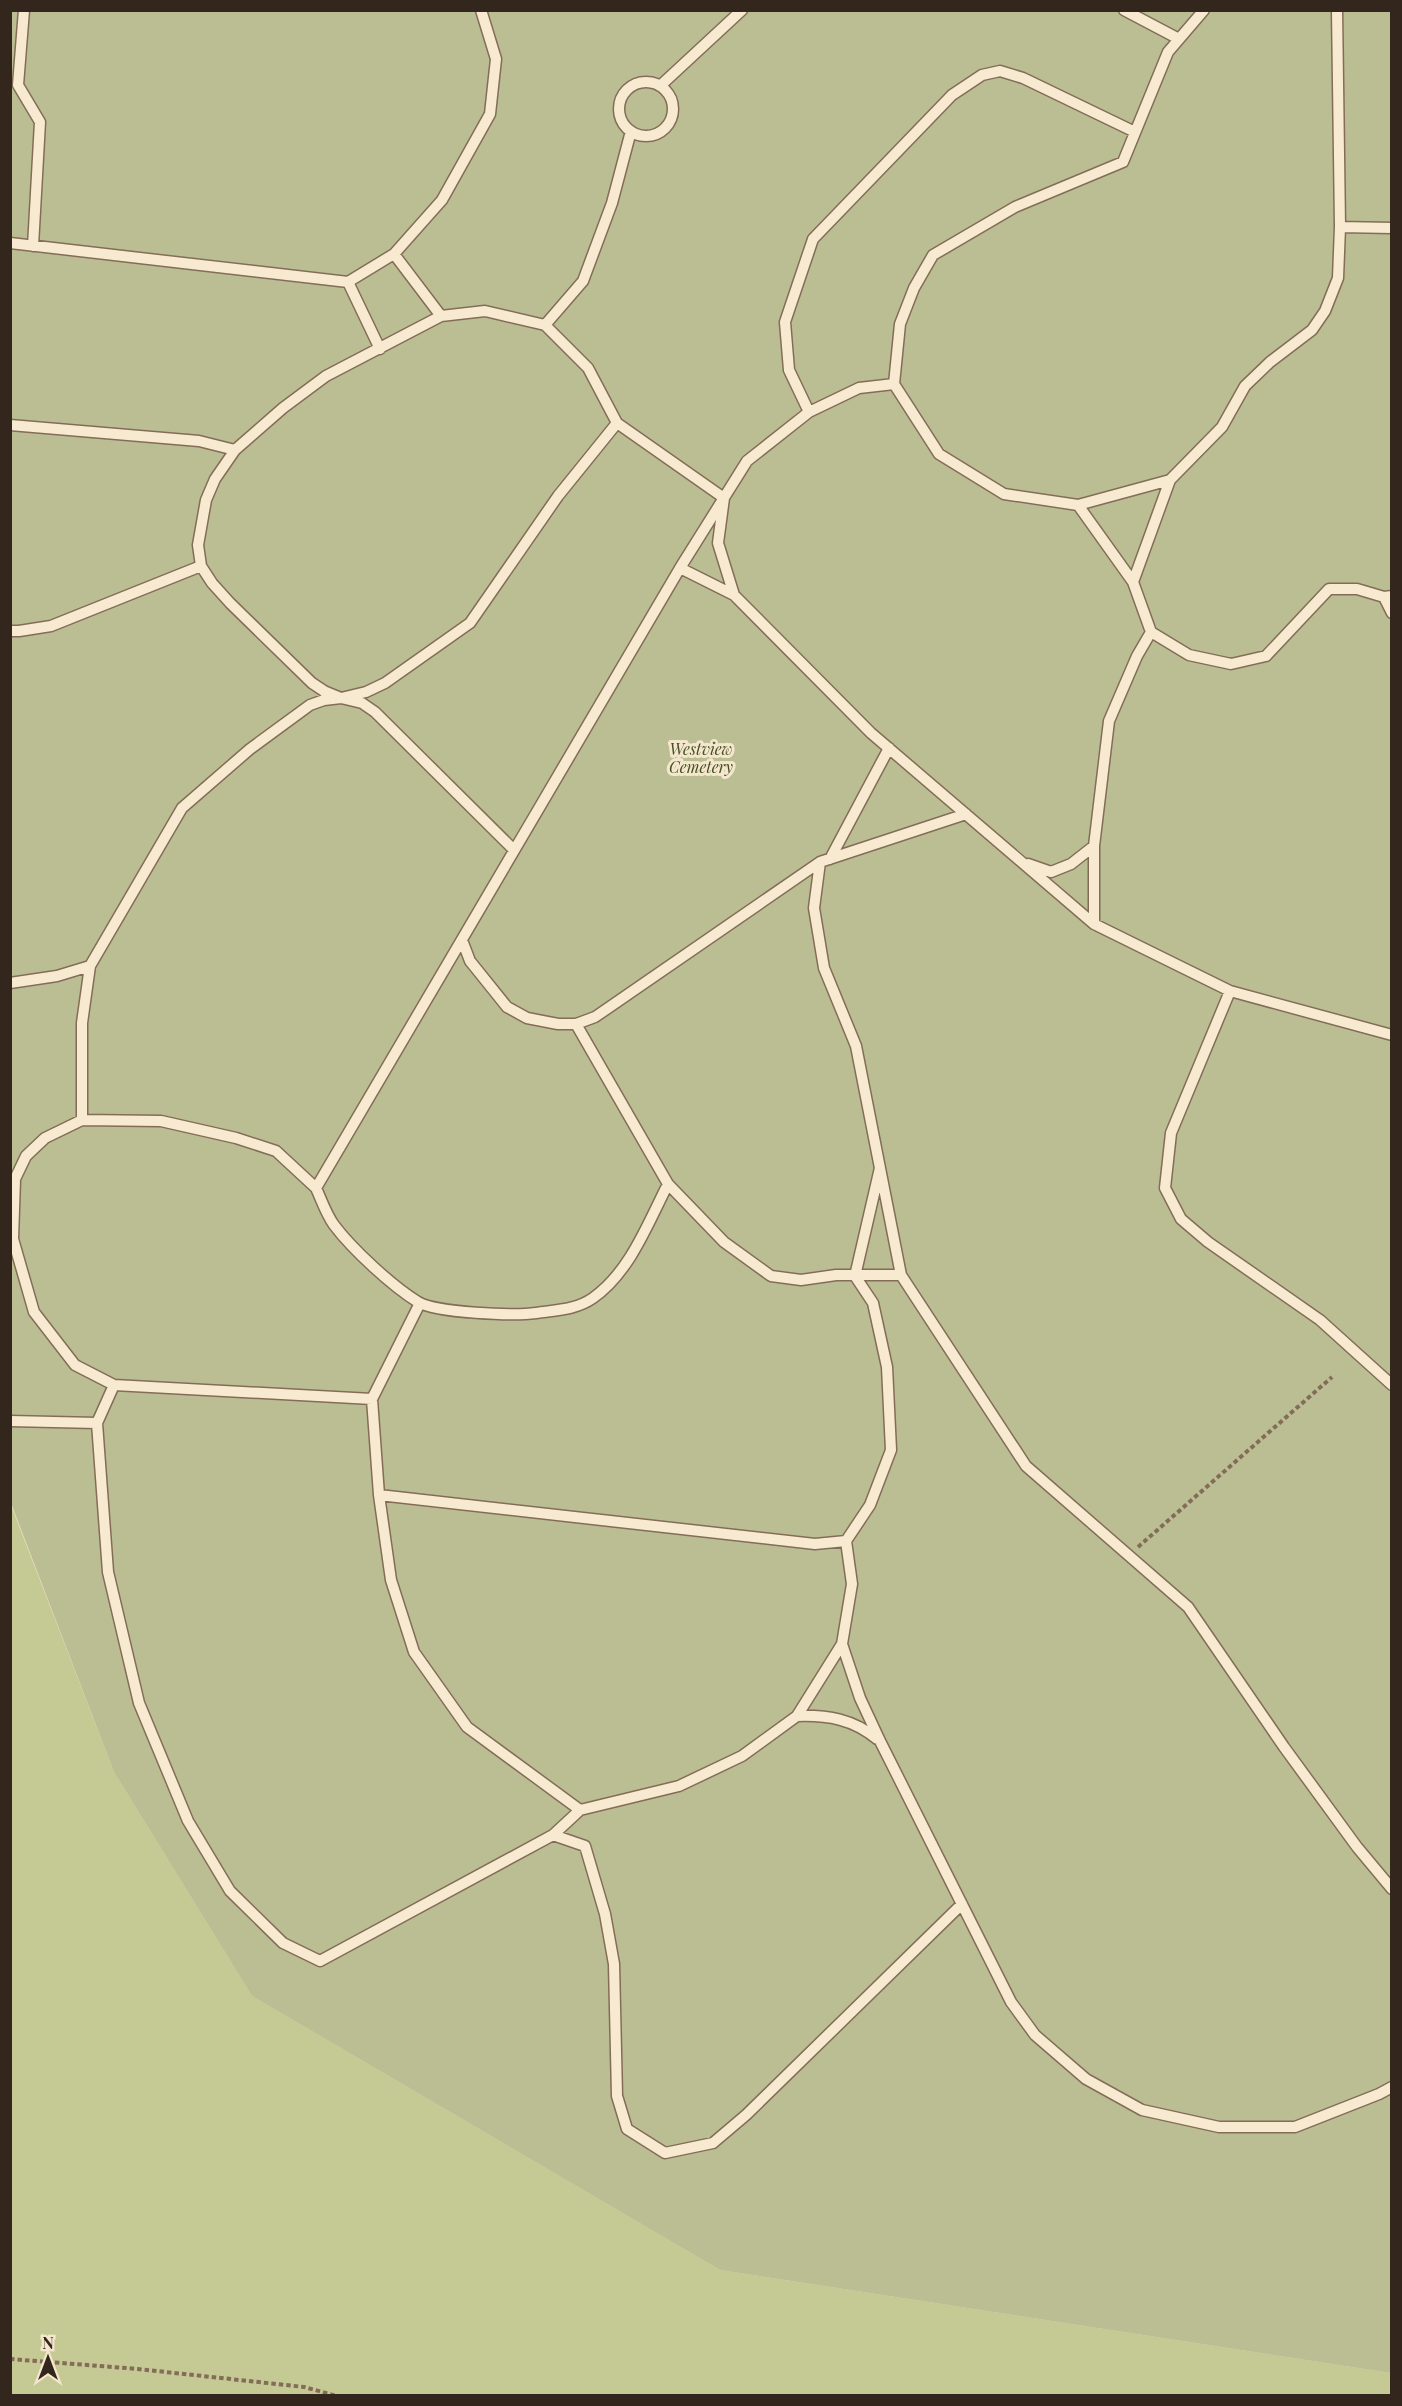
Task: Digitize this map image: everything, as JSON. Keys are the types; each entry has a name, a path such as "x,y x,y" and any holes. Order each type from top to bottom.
{"lane":[{"path":"24,10 14,89 40,122 33,246"},
{"path":"10,243 348,282 394,254 442,200 489,114 496,59 480,10"},
{"path":"660,86 741,10"},
{"path":"1124,10 1179,39"},
{"path":"1170,480 1078,505 1004,494 939,454 894,384 900,324 914,288 933,255 1015,207 1123,162 1168,52 1204,10"},
{"path":"1133,582 1170,480 1222,427 1245,387 1270,362 1312,330 1325,311 1338,278 1340,227 1337,10"},
{"path":"809,412 789,370 785,322 813,239 952,95 982,75 1000,71 1023,78 1135,132"},
{"path":"642,82 660,86 666,92 673,108 667,125 652,135 643,136 631,131 621,122 619,114 621,96 627,89 642,82"},
{"path":"545,325 583,281 612,203 631,131"},
{"path":"1340,227 1392,228"},
{"path":"394,254 441,316"},
{"path":"348,282 380,349"},
{"path":"513,849 375,712 362,703 341,698 312,683 260,634 212,583 201,566 198,545 199,526 215,478 236,450 283,408 326,376 441,316 485,311 545,325 588,368 617,423 724,498"},
{"path":"316,1188 513,849 680,568 747,461 809,412 859,388 894,384"},
{"path":"82,1120 82,1023 90,966 182,808 250,749 310,705 366,692 385,683 470,623 558,496 617,423"},
{"path":"10,425 199,441 236,450"},
{"path":"724,498 718,543 734,595"},
{"path":"1078,505 1133,582 1151,632 1189,655 1232,664 1266,656 1329,590 1357,590 1388,597 1392,613"},
{"path":"10,631 51,626 201,566"},
{"path":"680,568 734,595 889,748 1094,924 1230,991 1392,1035"},
{"path":"1094,924 1094,846 1108,721 1137,656 1151,632"},
{"path":"889,748 825,860 814,908 824,968 856,1046 901,1275 1026,1466 1188,1607 1284,1747 1357,1847 1392,1889"},
{"path":"462,940 470,961 507,1007 527,1018 558,1024 576,1024 595,1017 825,860 966,814"},
{"path":"1022,862 1051,872 1071,864 1094,846"},
{"path":"10,983 57,976 90,966"},
{"path":"1230,991 1171,1133 1165,1188 1181,1219 1320,1320 1392,1385"},
{"path":"576,1024 668,1185 724,1242 771,1276 801,1280 836,1275 901,1275"},
{"path":"372,1400 114,1385 75,1365 34,1312 14,1239 13,1180 26,1156 45,1138 82,1120 161,1121 236,1138 276,1151 316,1188 333,1224 374,1266 420,1303 465,1311 517,1316 572,1308 592,1299 608,1285 635,1249 668,1185"},
{"path":"114,1385 97,1423 108,1572 139,1703 194,1831 230,1891 283,1943 320,1961 553,1835 580,1810 679,1786 742,1756 797,1716 842,1644 852,1584 846,1541 870,1505 891,1450 884,1356 873,1303 855,1276 880,1168"},
{"path":"420,1303 372,1400 379,1495 391,1580 414,1652 467,1727 580,1810"},
{"path":"10,1421 97,1423"},
{"path":"379,1495 815,1544 846,1541"},
{"path":"842,1644 861,1698 880,1741 1011,2002 1035,2034 1086,2079 1143,2110 1219,2127 1295,2127 1392,2087"},
{"path":"797,1716 822,1715 848,1721 864,1728 880,1741"},
{"path":"553,1835 585,1846 605,1914 614,1964 617,2096 627,2129 665,2153 712,2143 721,2136 746,2115 962,1904"}],"path":[{"path":"1129,1555 1332,1377"},
{"path":"10,2359 138,2369 292,2386 337,2396"}],"green space":[{"name":"Westview Cemetery","path":"10,11 1391,11 1391,2373 720,2270 252,1996 114,1772 11,1503"},
{"path":"10,1503 114,1772 252,1996 720,2270 1391,2373 1391,2395 11,2395"}]}
